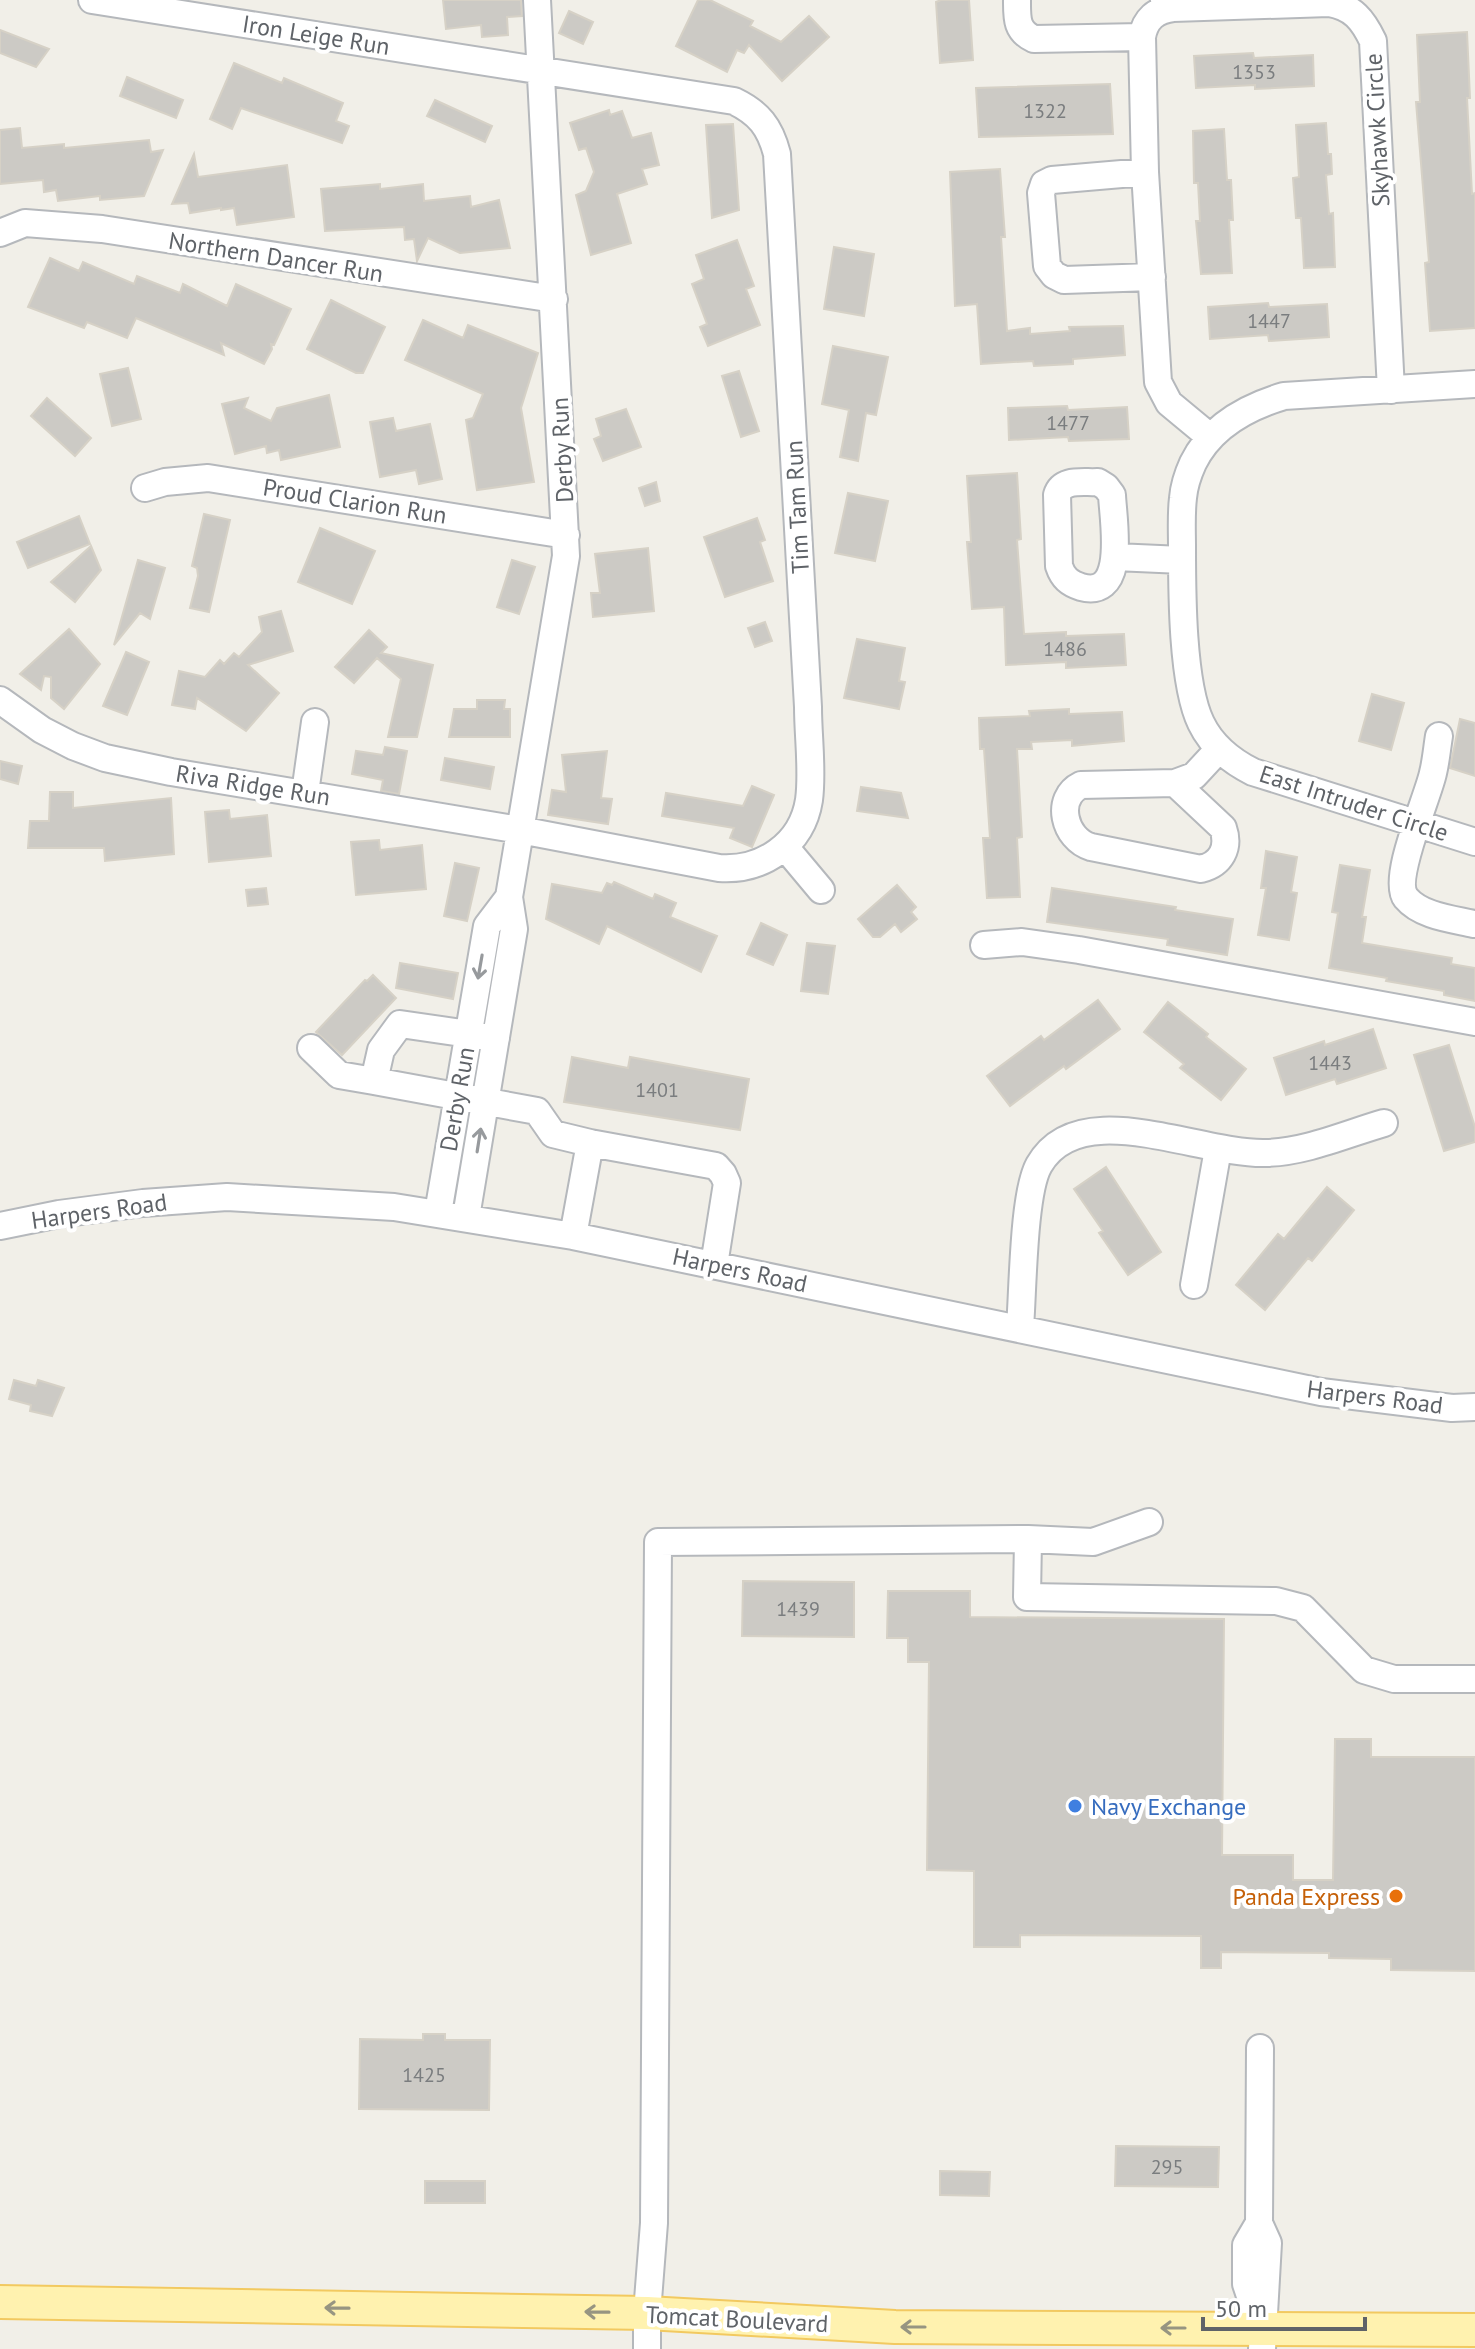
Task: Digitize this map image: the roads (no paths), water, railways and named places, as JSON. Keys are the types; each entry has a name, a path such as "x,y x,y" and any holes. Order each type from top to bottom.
{"main road":[{"name":"Tomcat Boulevard","path":"0,2302 647,2313 895,2327 1262,2339 1475,2330"}],"street":[{"name":"Iron Leige Run","path":"92,0 541,70"},
{"name":"Derby Run","path":"466,1217 514,929 509,897 566,556 537,0"},
{"path":"1017,0 1019,27 1025,35 1034,39 1142,37 1145,172 1158,382 1169,403 1210,437"},
{"name":"Skyhawk Circle","path":"1142,37 1149,18 1168,4 1329,3 1343,5 1366,25 1373,41 1391,390"},
{"name":"Tim Tam Run","path":"541,70 734,101 750,108 772,134 777,154 808,707 809,798 801,825 785,847"},
{"path":"1145,172 1052,180 1044,184 1041,193 1047,266 1054,275 1064,280 1152,277"},
{"name":"Northern Dancer Run","path":"0,233 25,223 102,229 554,299"},
{"name":"East Intruder Circle","path":"1475,384 1284,396 1255,405 1233,417 1210,437 1194,460 1182,501 1182,598 1191,695 1199,721 1219,749 1253,772 1475,842"},
{"name":"Proud Clarion Run","path":"145,488 165,482 208,478 566,535"},
{"path":"1115,557 1182,560"},
{"name":"Riva Ridge Run","path":"0,700 42,730 105,758 171,772 520,830"},
{"path":"305,793 315,722"},
{"path":"1439,736 1433,773 1401,882 1406,898 1427,912 1474,924"},
{"path":"1175,783 1223,828 1226,837 1224,851 1212,866 1201,869 1091,847 1080,844 1071,836 1067,825 1067,798 1073,789 1081,785 1175,783 1194,776 1219,749"},
{"path":"520,830 731,869 760,862 785,847 821,890"},
{"name":"Derby Run","path":"438,1213 487,926 509,897"},
{"path":"984,945 1022,942 1079,950 1475,1022"},
{"path":"374,1081 381,1050 400,1024 496,1038"},
{"path":"311,1048 339,1075 537,1111 553,1134 716,1166 727,1183 714,1265"},
{"path":"1020,1327 1031,1184 1046,1155 1061,1140 1083,1131 1108,1129 1218,1149 1267,1153 1303,1147 1384,1123"},
{"path":"573,1236 590,1143"},
{"path":"1194,1285 1218,1149"},
{"name":"Harpers Road","path":"0,1226 129,1205 227,1197 394,1207 573,1236 1321,1392 1452,1408 1475,1407"},
{"path":"647,2349 654,2223 658,1542 1028,1539 1093,1542 1149,1522"},
{"path":"1028,1539 1027,1597 1276,1601 1303,1608 1364,1670 1394,1679 1475,1679"},
{"path":"1260,2048 1259,2223 1268,2243 1262,2339"}],"place":[{"name":"Navy Exchange","path":"1075,1806"},
{"name":"Panda Express","path":"1396,1896"}]}
